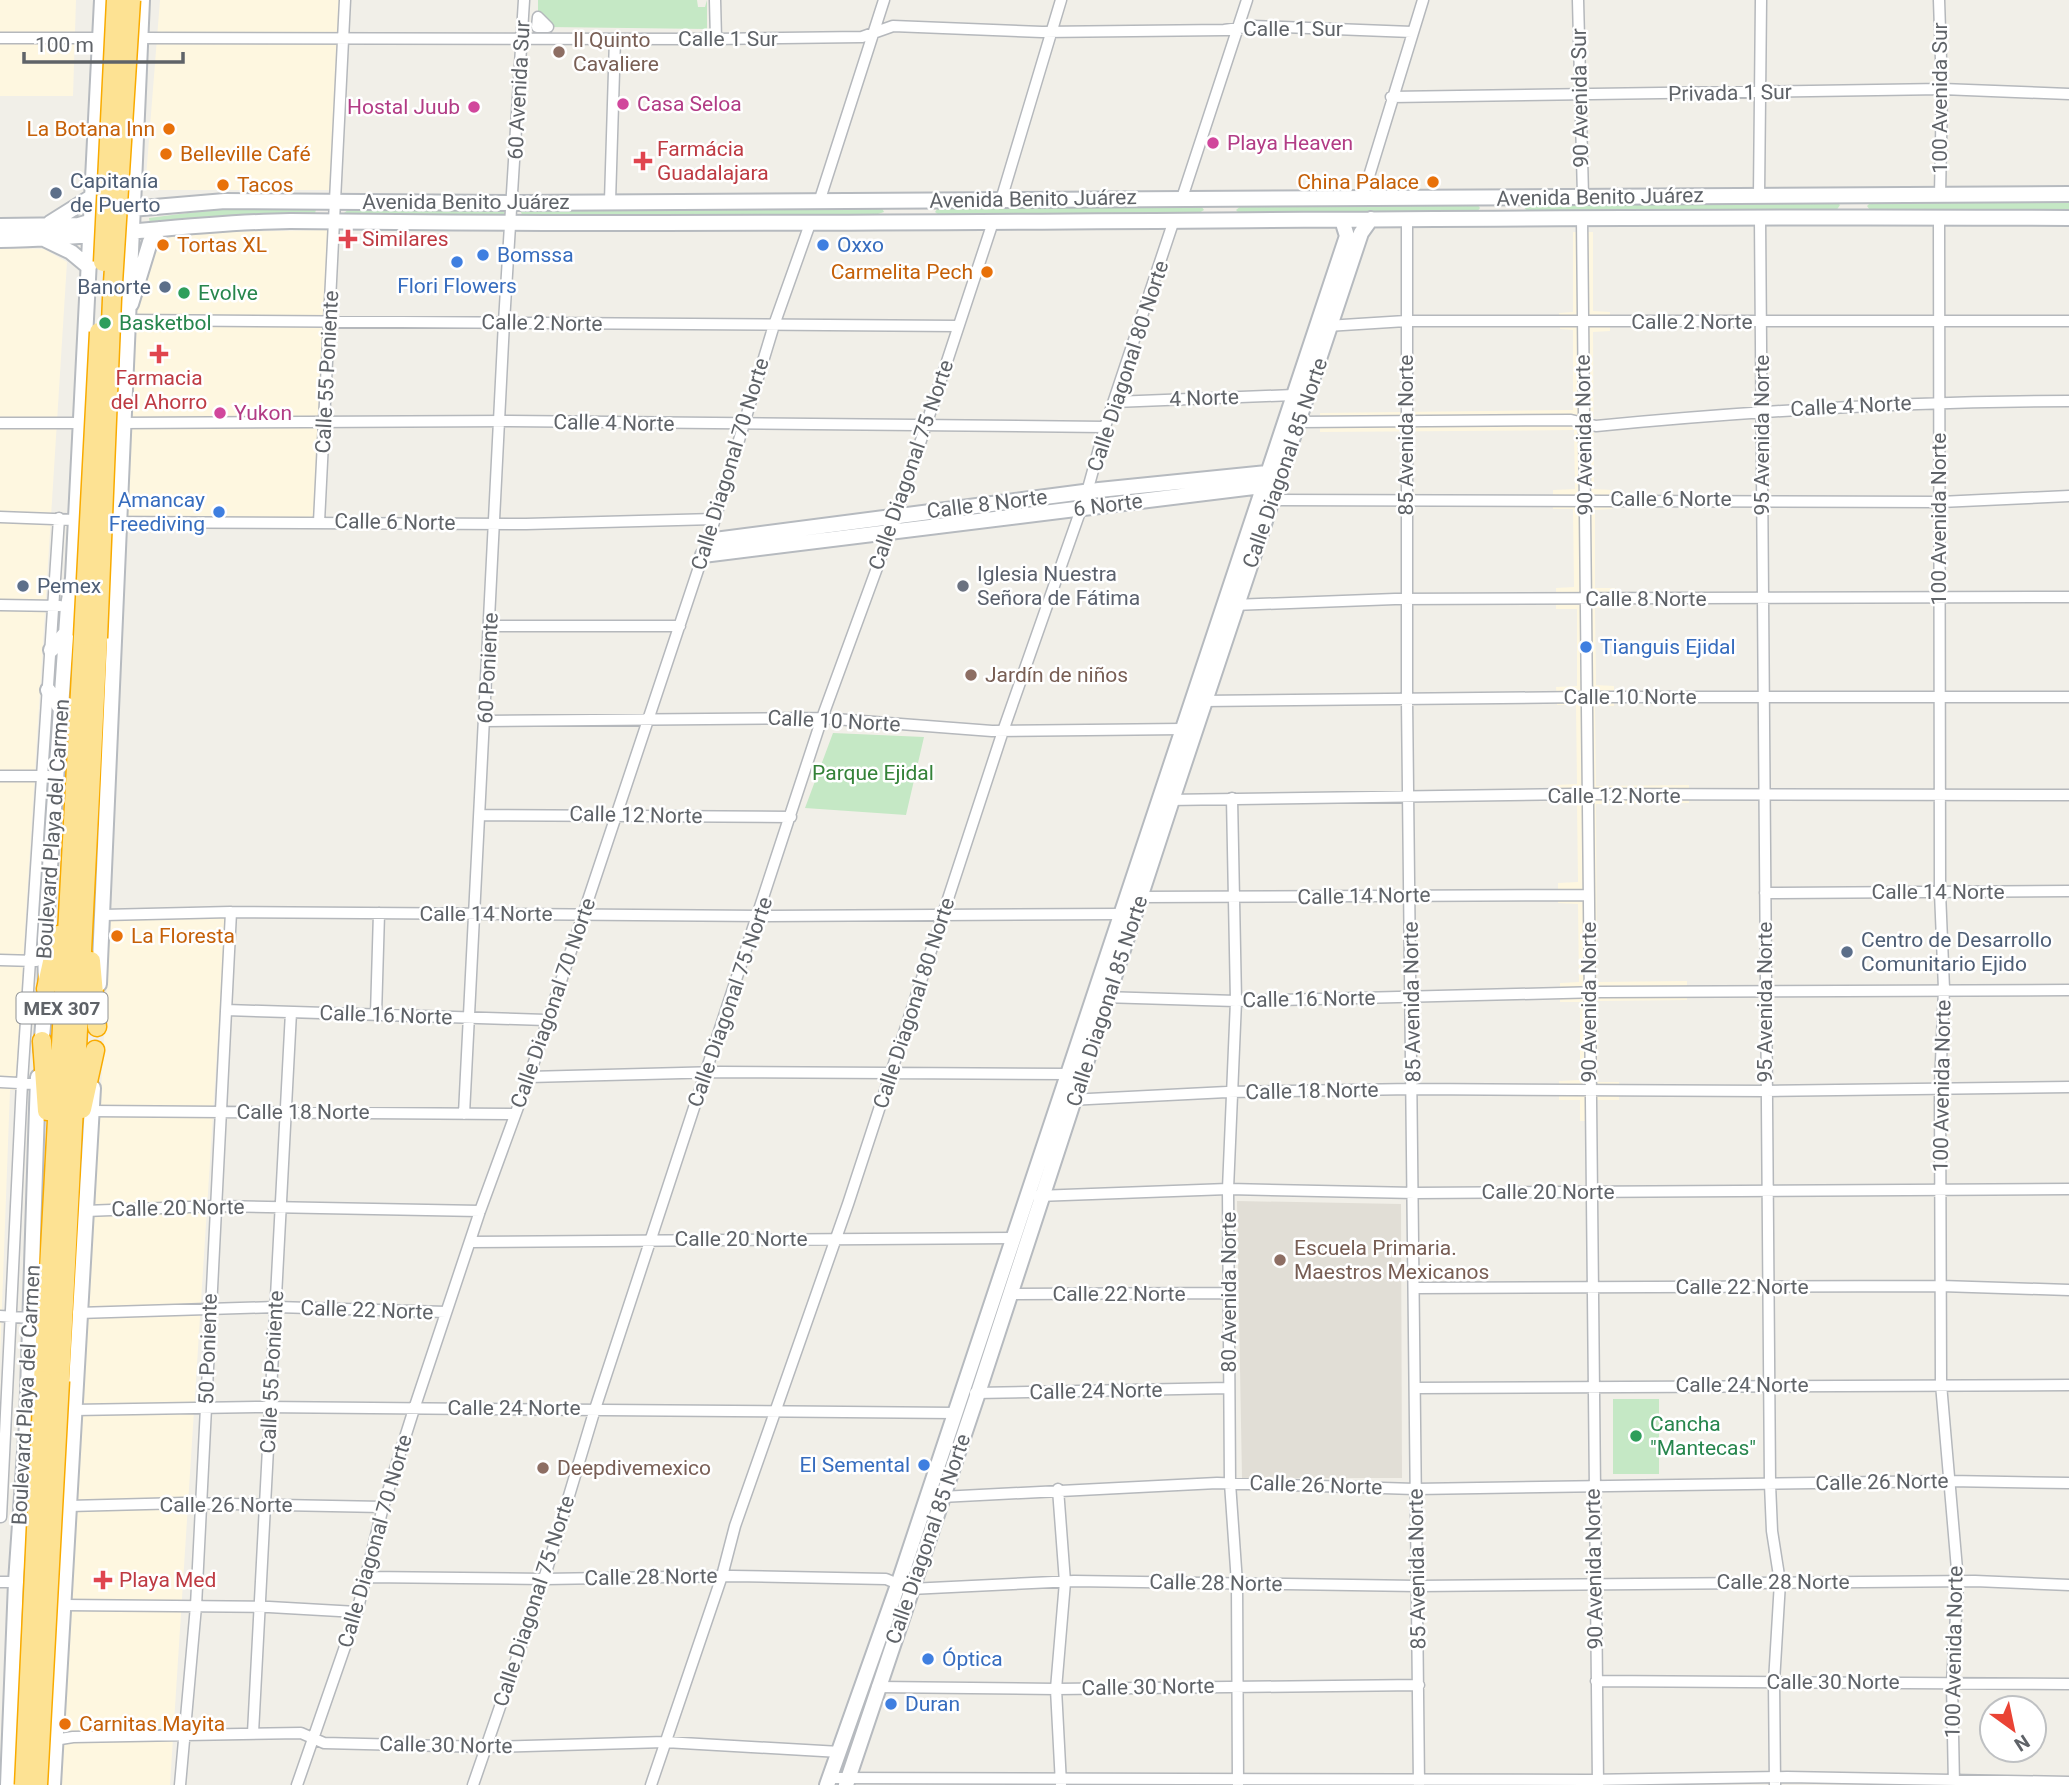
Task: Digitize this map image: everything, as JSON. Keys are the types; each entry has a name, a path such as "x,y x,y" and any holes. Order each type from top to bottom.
{"highway":[{"name":"MEX 307","path":"38,1785 51,1380 54,1163 116,0"},
{"name":"MEX 307","path":"24,1785 51,1380 71,1153 85,894 83,635 112,299 131,0"},
{"path":"46,989 69,884"},
{"path":"85,894 97,1027"},
{"path":"42,1041 54,1163"},
{"path":"71,1153 95,1051"}],"main road":[{"name":"Boulevard Playa del Carmen","path":"8,1785 3,1748 6,1667 16,1582 27,1423 37,1084 46,989 37,961 50,777 61,709 83,635 61,606 73,578 102,0"},
{"path":"53,1785 78,1313 103,915 142,0"},
{"name":"Avenida Benito Juárez","path":"0,240 79,225 131,209 225,201 1363,199 2069,194"},
{"path":"89,267 44,232 93,196"},
{"path":"1838,218 1846,208 1840,196"},
{"path":"1867,216 1862,208 1871,196"},
{"path":"1529,217 1520,205 1530,197"},
{"path":"1196,220 1208,211 1201,198"},
{"path":"1476,218 1485,210 1479,198"},
{"path":"1236,221 1233,209 1240,199"},
{"path":"880,221 888,212 882,200"},
{"path":"933,221 927,209 936,200"},
{"name":"Avenida Benito Juárez","path":"0,226 90,237 227,222 993,222 1867,216 2069,218"},
{"name":"Calle Diagonal 85 Norte","path":"1231,605 1264,480 1294,395 1362,233 1371,219"},
{"name":"Calle Diagonal 85 Norte","path":"846,1782 877,1687 955,1413 1013,1238 1035,1196 1075,1101 1121,914 1166,800 1231,605 1272,500 1298,422 1347,236 1342,220"},
{"path":"127,316 152,238 160,229"},
{"name":"Calle 8 Norte","path":"705,548 896,516 1087,492 1264,480"},
{"name":"6 Norte","path":"705,548 890,531 1080,508 1264,480"},
{"path":"51,650 83,635"},
{"path":"48,690 61,709"},
{"name":"Calle Diagonal 85 Norte","path":"828,1782 941,1497 978,1394 1010,1294 1068,1074 1140,897 1183,729 1199,701"},
{"path":"3,1748 32,1756 47,1749 54,1740"}],"street":[{"name":"Calle 55 Poniente","path":"319,522 345,0"},
{"name":"60 Avenida Sur","path":"512,223 524,0"},
{"path":"715,0 716,39"},
{"path":"820,199 884,0"},
{"path":"1001,200 1061,0"},
{"path":"1182,198 1247,0"},
{"path":"1363,199 1391,97 1423,0"},
{"name":"90 Avenida Sur","path":"1578,0 1583,196"},
{"path":"1759,195 1761,0"},
{"name":"100 Avenida Sur","path":"1939,0 1942,89 1940,195"},
{"name":"Calle 1 Sur","path":"0,38 716,39 862,37 893,26 1051,32 1239,29 1254,26 1412,32"},
{"path":"610,201 615,38"},
{"name":"Privada 1 Sur","path":"1391,97 1942,89 2069,94"},
{"name":"100 Avenida Norte","path":"1939,217 1939,796 1944,989 1940,1086 1941,1384 1958,1581 1952,1683 1954,1782"},
{"name":"90 Avenida Norte","path":"1582,218 1592,1488 1598,1782"},
{"name":"95 Avenida Norte","path":"1760,218 1770,1484 1772,1531 1780,1582 1774,1682 1775,1782"},
{"name":"85 Avenida Norte","path":"1407,219 1407,700 1413,996 1419,1782"},
{"name":"Calle Diagonal 80 Norte","path":"651,1785 722,1576 735,1526 891,1074 1003,731 1087,492 1105,427 1174,220"},
{"name":"Calle Diagonal 70 Norte","path":"297,1785 357,1612 383,1507 414,1409 680,626 774,325 811,221"},
{"name":"Calle Diagonal 75 Norte","path":"473,1785 544,1579 595,1409 760,915 822,718 896,516 993,222"},
{"name":"60 Poniente","path":"464,1114 504,322 512,223"},
{"name":"Calle 2 Norte","path":"127,316 330,322 957,326"},
{"name":"Calle 2 Norte","path":"1323,326 1406,321 2069,321"},
{"name":"4 Norte","path":"1114,402 1294,395"},
{"name":"Calle 4 Norte","path":"1298,422 1571,421 1596,426 1761,411 1940,401 2069,401"},
{"name":"Calle 4 Norte","path":"122,423 325,421 1105,427"},
{"path":"0,423 122,423"},
{"name":"Calle 6 Norte","path":"1272,500 1762,499 1940,502 2069,496"},
{"name":"Calle 6 Norte","path":"0,517 59,518 118,524 495,523 715,519"},
{"path":"0,776 50,777 48,690 51,650 61,606 59,518"},
{"name":"Calle 8 Norte","path":"1231,605 1587,598 2069,597"},
{"path":"0,605 61,606"},
{"path":"490,626 680,626"},
{"name":"Calle 10 Norte","path":"1199,701 1586,697 2069,697"},
{"name":"Calle 10 Norte","path":"485,721 822,718 1003,731 1183,729"},
{"name":"Calle 12 Norte","path":"1166,800 1763,794 2069,795"},
{"name":"80 Avenida Norte","path":"1232,798 1236,1001 1228,1189 1230,1483 1240,1685 1238,1782"},
{"name":"Calle 12 Norte","path":"481,815 791,817"},
{"name":"Calle 14 Norte","path":"1765,893 2069,891"},
{"name":"Calle 14 Norte","path":"1140,897 1234,899 1588,895"},
{"name":"Calle 14 Norte","path":"103,915 231,912 582,915 1121,914"},
{"name":"50 Poniente","path":"180,1785 196,1606 231,912"},
{"path":"376,1015 379,913"},
{"path":"0,960 37,961 22,1082 1,1517 21,1517"},
{"name":"Calle 16 Norte","path":"1101,997 1236,1001 1590,992 2069,990"},
{"name":"Calle 16 Norte","path":"226,1010 546,1020"},
{"name":"Calle 55 Poniente","path":"253,1732 291,1012"},
{"path":"529,1077 706,1073 1068,1074"},
{"path":"0,1082 37,1084"},
{"name":"Calle 18 Norte","path":"1060,1100 1413,1089 1766,1091 1940,1086 2069,1087"},
{"name":"Calle 18 Norte","path":"91,1111 515,1114"},
{"name":"Calle 20 Norte","path":"1035,1196 1228,1189 1415,1193 2069,1189"},
{"name":"Calle 20 Norte","path":"85,1210 216,1206 480,1211"},
{"name":"Calle 20 Norte","path":"470,1242 1013,1238"},
{"name":"Calle 22 Norte","path":"1415,1288 1941,1286 2069,1290"},
{"name":"Calle 22 Norte","path":"1010,1294 1229,1293"},
{"name":"Calle 22 Norte","path":"78,1313 276,1307 446,1312"},
{"path":"0,1316 31,1318"},
{"name":"Calle 24 Norte","path":"1416,1388 2069,1385"},
{"name":"Calle 24 Norte","path":"962,1393 1230,1388"},
{"name":"Calle 24 Norte","path":"73,1410 270,1407 955,1413"},
{"path":"4,1418 27,1423"},
{"name":"Calle 26 Norte","path":"941,1497 1058,1489 1230,1483 1415,1489 1949,1481 2069,1483"},
{"path":"1058,1489 1065,1582 1056,1689 1061,1782"},
{"name":"Calle 26 Norte","path":"69,1506 201,1503 383,1507"},
{"name":"Calle 28 Norte","path":"365,1577 544,1579 722,1576 886,1579 904,1585 1065,1582 1417,1586 1958,1581 2069,1585"},
{"path":"0,1582 16,1582"},
{"path":"64,1605 259,1607 357,1612"},
{"name":"Calle 30 Norte","path":"1596,1681 2069,1684"},
{"name":"Calle 30 Norte","path":"877,1687 1056,1689 1419,1685"},
{"name":"Calle 30 Norte","path":"54,1740 253,1732 313,1736 324,1743 486,1747 665,1742 840,1752"},
{"path":"828,1782 2069,1782"}],"shaded area":[{"path":"0,0 76,0 73,96 0,96"},
{"path":"160,0 340,0 331,190 145,190"},
{"path":"330,230 317,519 127,519 137,304 154,239 223,232"},
{"name":"Tianguis Ejidal","path":"1573,232 1593,232 1593,311 1610,312 1610,331 1593,332 1594,489 1612,490 1612,509 1595,510 1595,588 1615,588 1615,608 1595,608 1596,685 1614,686 1614,706 1595,706 1596,786 1689,785 1689,803 1596,804 1597,982 1687,981 1687,1000 1597,1001 1598,1082 1619,1082 1619,1100 1597,1100 1597,1121 1580,1121 1580,1100 1559,1100 1559,1081 1580,1080 1580,1002 1560,1002 1560,983 1579,982 1578,904 1558,903 1558,883 1578,882 1577,804 1556,803 1556,785 1577,784 1576,705 1557,705 1556,687 1577,686 1577,609 1556,609 1556,588 1574,587 1573,509 1553,509 1553,490 1575,489 1574,430 1320,432 1320,413 1573,410 1573,330 1560,329 1559,313 1573,312"},
{"path":"0,248 44,249 67,262 15,1090 10,1090 0,1359"},
{"path":"226,912 170,1785 61,1785 111,914"},
{"path":"1237,1201 1401,1204 1402,1478 1242,1478"}],"green space":[{"path":"538,0 697,0 698,7 705,7 707,0 707,29 548,27 538,17"},
{"path":"1872,201 2069,201 2069,210 1870,210 1867,206"},
{"path":"1529,202 1840,205 1836,211 1527,211 1524,207"},
{"path":"1477,204 1480,208 1477,212 1239,213 1236,210 1241,206"},
{"path":"881,206 884,212 878,214 523,216 520,211"},
{"path":"1201,206 1204,210 1199,213 939,215 935,212 938,208"},
{"path":"226,208 316,208 315,215 214,216 150,224 149,218"},
{"path":"349,209 503,209 505,214 503,217 347,217 344,213"},
{"name":"Parque Ejidal","path":"833,733 924,737 906,815 805,808"},
{"name":"Cancha \"Mantecas\"","path":"1613,1399 1659,1399 1659,1474 1613,1474"}],"place":[{"name":"Il Quinto Cavaliere","path":"559,52"},
{"name":"Casa Seloa","path":"623,104"},
{"name":"Hostal Juub","path":"474,107"},
{"name":"La Botana Inn","path":"169,129"},
{"name":"Playa Heaven","path":"1213,143"},
{"name":"Belleville Café","path":"166,154"},
{"name":"Farmácia Guadalajara","path":"643,161"},
{"name":"China Palace","path":"1433,182"},
{"name":"Tacos","path":"223,185"},
{"name":"Capitanía de Puerto","path":"56,193"},
{"name":"Similares","path":"348,239"},
{"name":"Tortas XL","path":"163,245"},
{"name":"Oxxo","path":"823,245"},
{"name":"Bomssa","path":"483,255"},
{"name":"Flori Flowers","path":"457,262"},
{"name":"Carmelita Pech","path":"987,272"},
{"name":"Banorte","path":"165,287"},
{"name":"Evolve","path":"184,293"},
{"name":"Basketbol","path":"105,323"},
{"name":"Farmacia del Ahorro","path":"159,354"},
{"name":"Yukon","path":"220,413"},
{"name":"Amancay Freediving","path":"219,512"},
{"name":"Pemex","path":"23,586"},
{"name":"Iglesia Nuestra Señora de Fátima","path":"963,586"},
{"name":"Tianguis Ejidal","path":"1586,647"},
{"name":"Jardín de niños","path":"971,675"},
{"name":"La Floresta","path":"117,936"},
{"name":"Centro de Desarrollo Comunitario Ejido","path":"1847,952"},
{"name":"Escuela Primaria. Maestros Mexicanos","path":"1280,1260"},
{"name":"Cancha \"Mantecas\"","path":"1636,1436"},
{"name":"El Semental","path":"924,1465"},
{"name":"Deepdivemexico","path":"543,1468"},
{"name":"Playa Med","path":"103,1580"},
{"name":"Óptica","path":"928,1659"},
{"name":"Duran","path":"891,1704"},
{"name":"Carnitas Mayita","path":"65,1724"}]}
